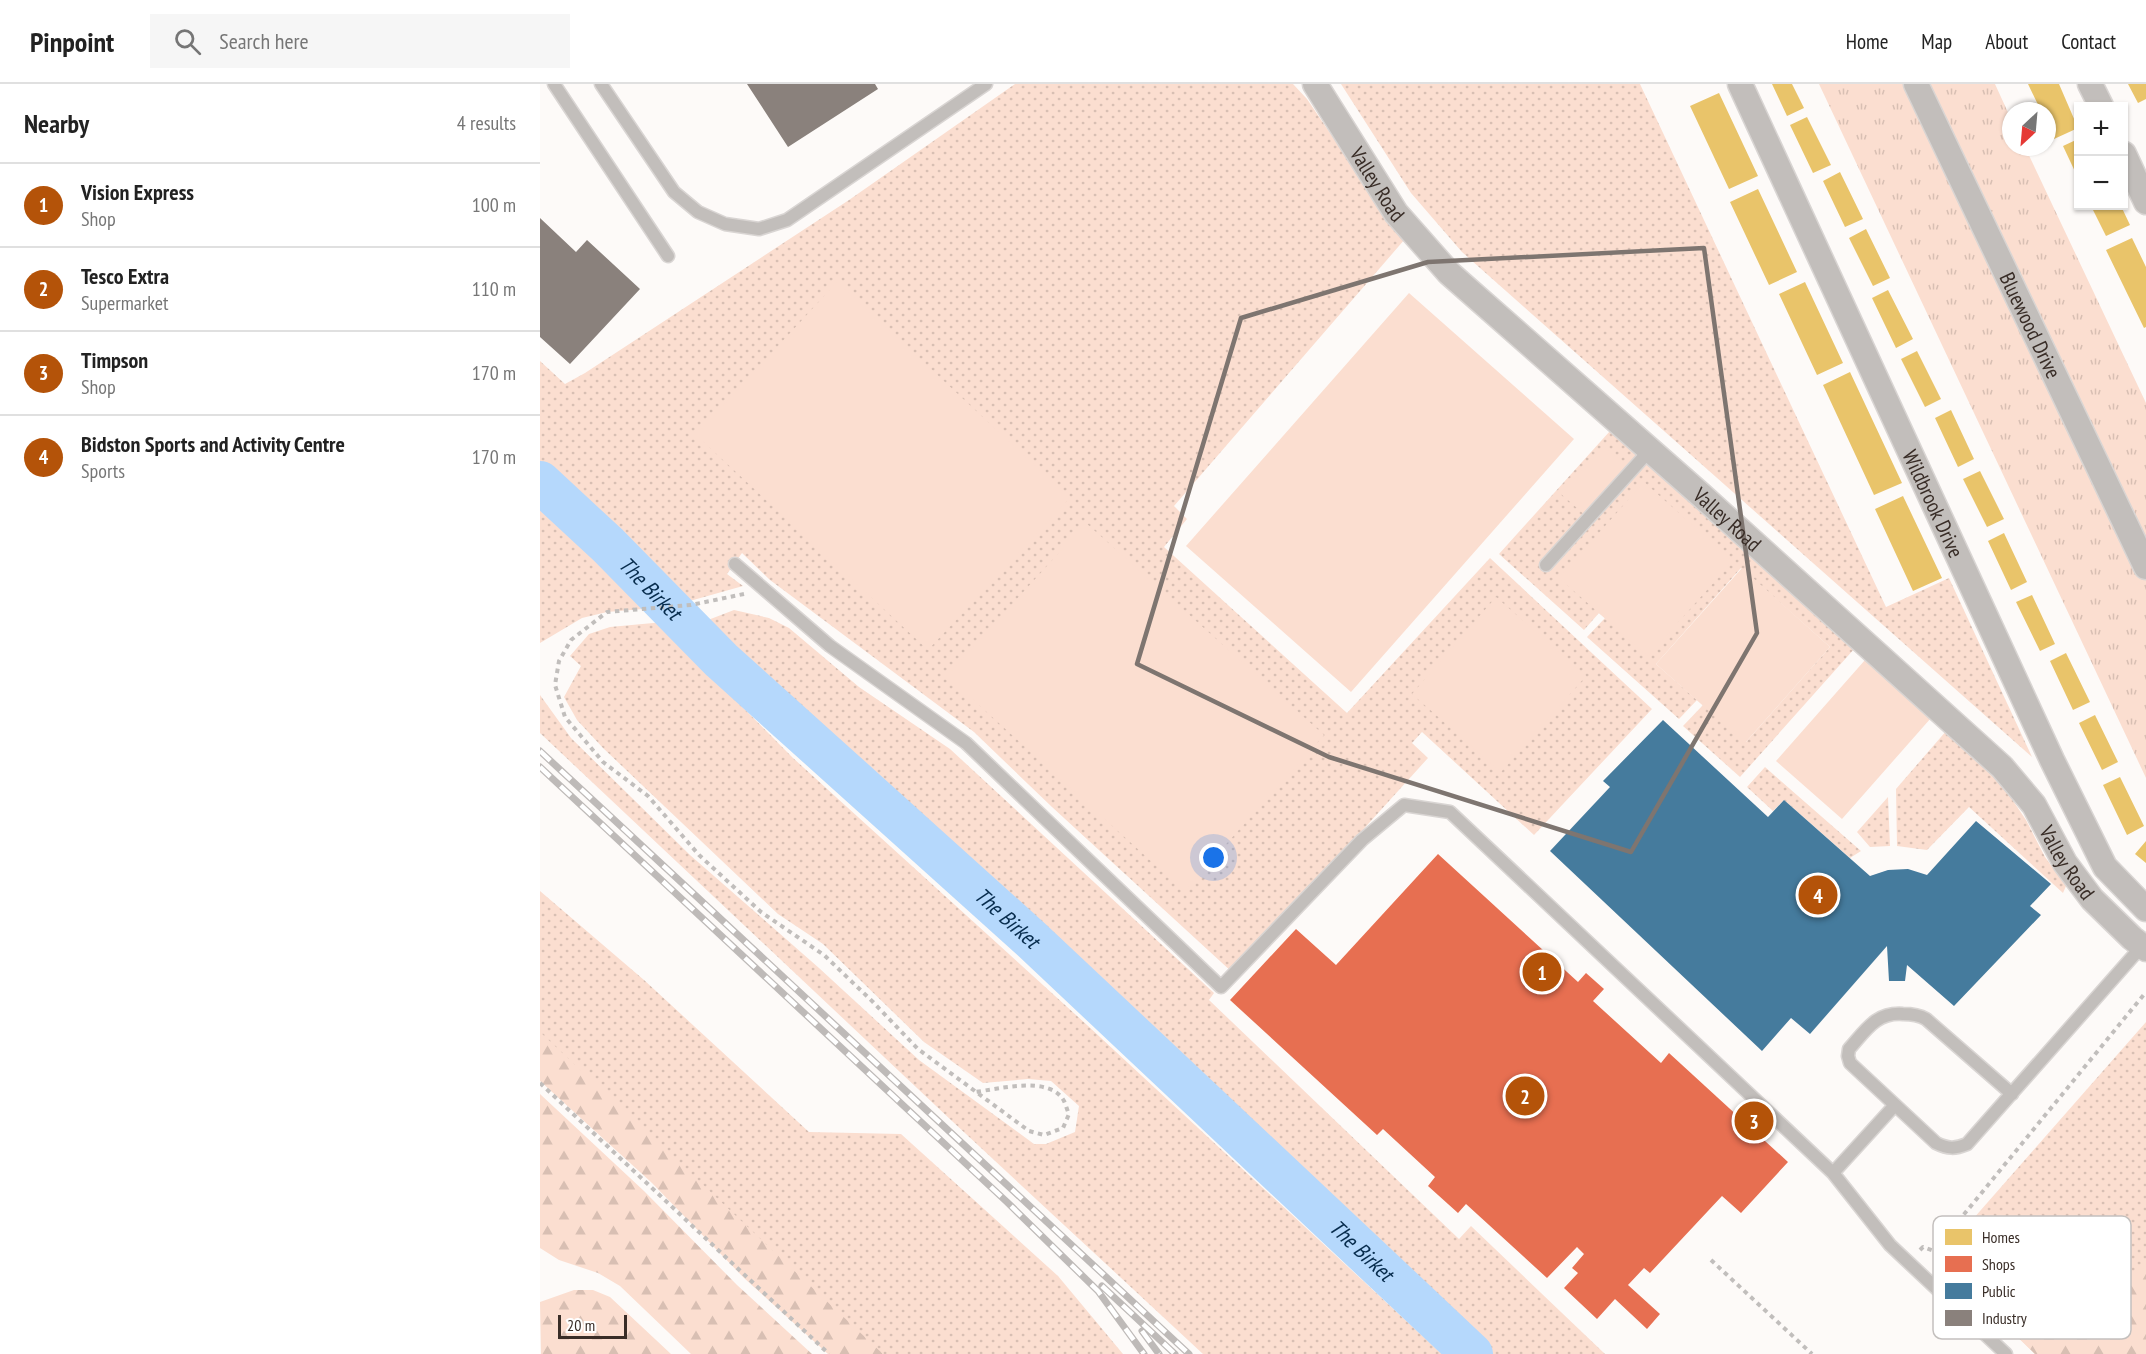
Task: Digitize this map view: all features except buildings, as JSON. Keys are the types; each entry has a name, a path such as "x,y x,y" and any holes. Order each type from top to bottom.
{"street":[{"name":"Valley Road","path":"1316,84 1396,213 1449,273 1650,450 2002,767 2034,805 2065,863 2092,899 2144,948"},
{"name":"Wildbrook Drive","path":"1740,84 2052,760 2105,867 2146,909"},
{"name":"Bluewood Drive","path":"1916,84 2146,567"},
{"path":"2091,84 2099,102"},
{"path":"2125,156 2146,202"}],"lane":[{"path":"554,84 668,256"},
{"path":"601,84 674,192 698,212 725,224 759,229 787,220 986,84"},
{"path":"1546,565 1650,450"},
{"path":"735,564 830,646 966,742 1221,987 1362,840 1404,805 1450,812 1833,1173 1890,1245 1933,1285"},
{"path":"2012,1094 1926,1019 1916,1015 1896,1013 1882,1016 1874,1021 1850,1049 1848,1056 1850,1063 1935,1143 1946,1148 1956,1148 1967,1144 2144,948"},
{"path":"1833,1173 1895,1105"},
{"path":"1990,1339 2006,1354"}],"path":[{"path":"765,590 691,605 607,612 571,640 559,661 555,685 565,717 603,762 648,796 699,855 753,905 824,955 918,1049 975,1092 1029,1131 1044,1135 1063,1128 1069,1114 1064,1099 1048,1088 1024,1085 975,1092"},
{"path":"1963,1216 2146,992"},
{"path":"540,1083 829,1354"},
{"path":"1908,1262 1923,1247 1933,1251"},
{"path":"1711,1260 1812,1354"}],"highlighted area":[{"path":"1704,248 1757,633 1631,852 1329,757 1137,664 1241,318 1428,262"}],"green space":[{"path":"1015,84 1293,84 1307,99 1384,213 1405,239 1174,506 1187,519 1164,547 1347,713 1490,558 1652,709 1534,835 1422,732 1412,743 1428,758 1233,973 974,732 770,580 742,553 727,574 743,586 672,606 657,590 631,550 540,465 540,361 565,384 585,373 849,200"},
{"path":"1341,84 1640,84 1886,607 1949,578 2032,757 1462,252 1411,193"},
{"path":"1819,84 1995,84 2003,102 2002,156 2029,156 2146,403 2146,778"},
{"path":"837,282 1070,498 928,650 696,435"},
{"path":"1409,293 1574,439 1351,692 1186,546"},
{"path":"1610,431 1855,648 1740,777 1683,726 1703,705 1746,742 1830,647 1741,568 1656,664 1697,700 1679,719 1587,637 1605,618 1599,613 1584,630 1499,554"},
{"path":"1603,446 1636,475 1594,523 1561,494"},
{"path":"1644,482 1733,561 1648,656 1559,578"},
{"path":"540,501 654,608 607,612 582,618 540,643"},
{"path":"1086,523 1324,735 1184,891 947,676"},
{"path":"1742,568 1830,647 1745,743 1656,664"},
{"path":"1496,597 1586,676 1501,772 1412,694"},
{"path":"734,610 769,618 789,628 859,687 950,749 1214,993 1209,1000 1459,1239 1471,1226 1605,1354 1481,1354 1132,1025 695,625"},
{"path":"664,622 676,640 793,758 1087,1025 1442,1354 1203,1354 540,733 540,695 571,738 690,855 819,968 919,1060 1034,1144 1046,1144 1075,1132 1079,1106 1051,1081 1028,1079 983,1083 924,1042 823,944 778,914 603,748 577,720 564,697 581,666 570,656 589,634 610,627"},
{"path":"1865,660 1931,718 1842,819 1776,761"},
{"path":"1947,730 2001,783 2026,820 2045,857 2066,886 2063,893 1969,807 1927,850 1897,846 1896,789"},
{"path":"1765,767 1861,851 1850,858 1784,800 1773,811 1747,787"},
{"path":"1888,797 1890,846 1870,847 1857,832"},
{"path":"540,891 644,980 809,1132 901,1134 1058,1276 1123,1354 847,1354 540,1065"},
{"path":"2146,1022 2146,1354 2035,1354 2019,1339 2131,1339 2131,1216 1976,1216"},
{"path":"540,1032 883,1354 828,1354 744,1278 652,1183 540,1081"},
{"path":"540,1094 644,1191 737,1285 812,1354 691,1354 620,1286 598,1273 559,1260 540,1248"},
{"path":"2146,1265 2146,1354 2035,1354 2020,1339 2131,1339 2131,1274"},
{"path":"574,1290 593,1290 610,1297 671,1354 541,1354 540,1302"}],"waterway":[{"name":"The Birket","path":"540,482 608,545 721,660 1032,940 1472,1354"}],"railway":[{"path":"540,751 1189,1354"},
{"path":"540,767 1007,1202 1098,1291 1144,1354"},
{"path":"1102,1286 1175,1354"},
{"path":"1142,1331 1159,1354"}],"place":[{"name":"Bidston Sports and Activity Centre","path":"1818,895"},
{"name":"Vision Express","path":"1542,972"},
{"name":"Tesco Extra","path":"1525,1096"},
{"name":"Timpson","path":"1754,1121"}]}
